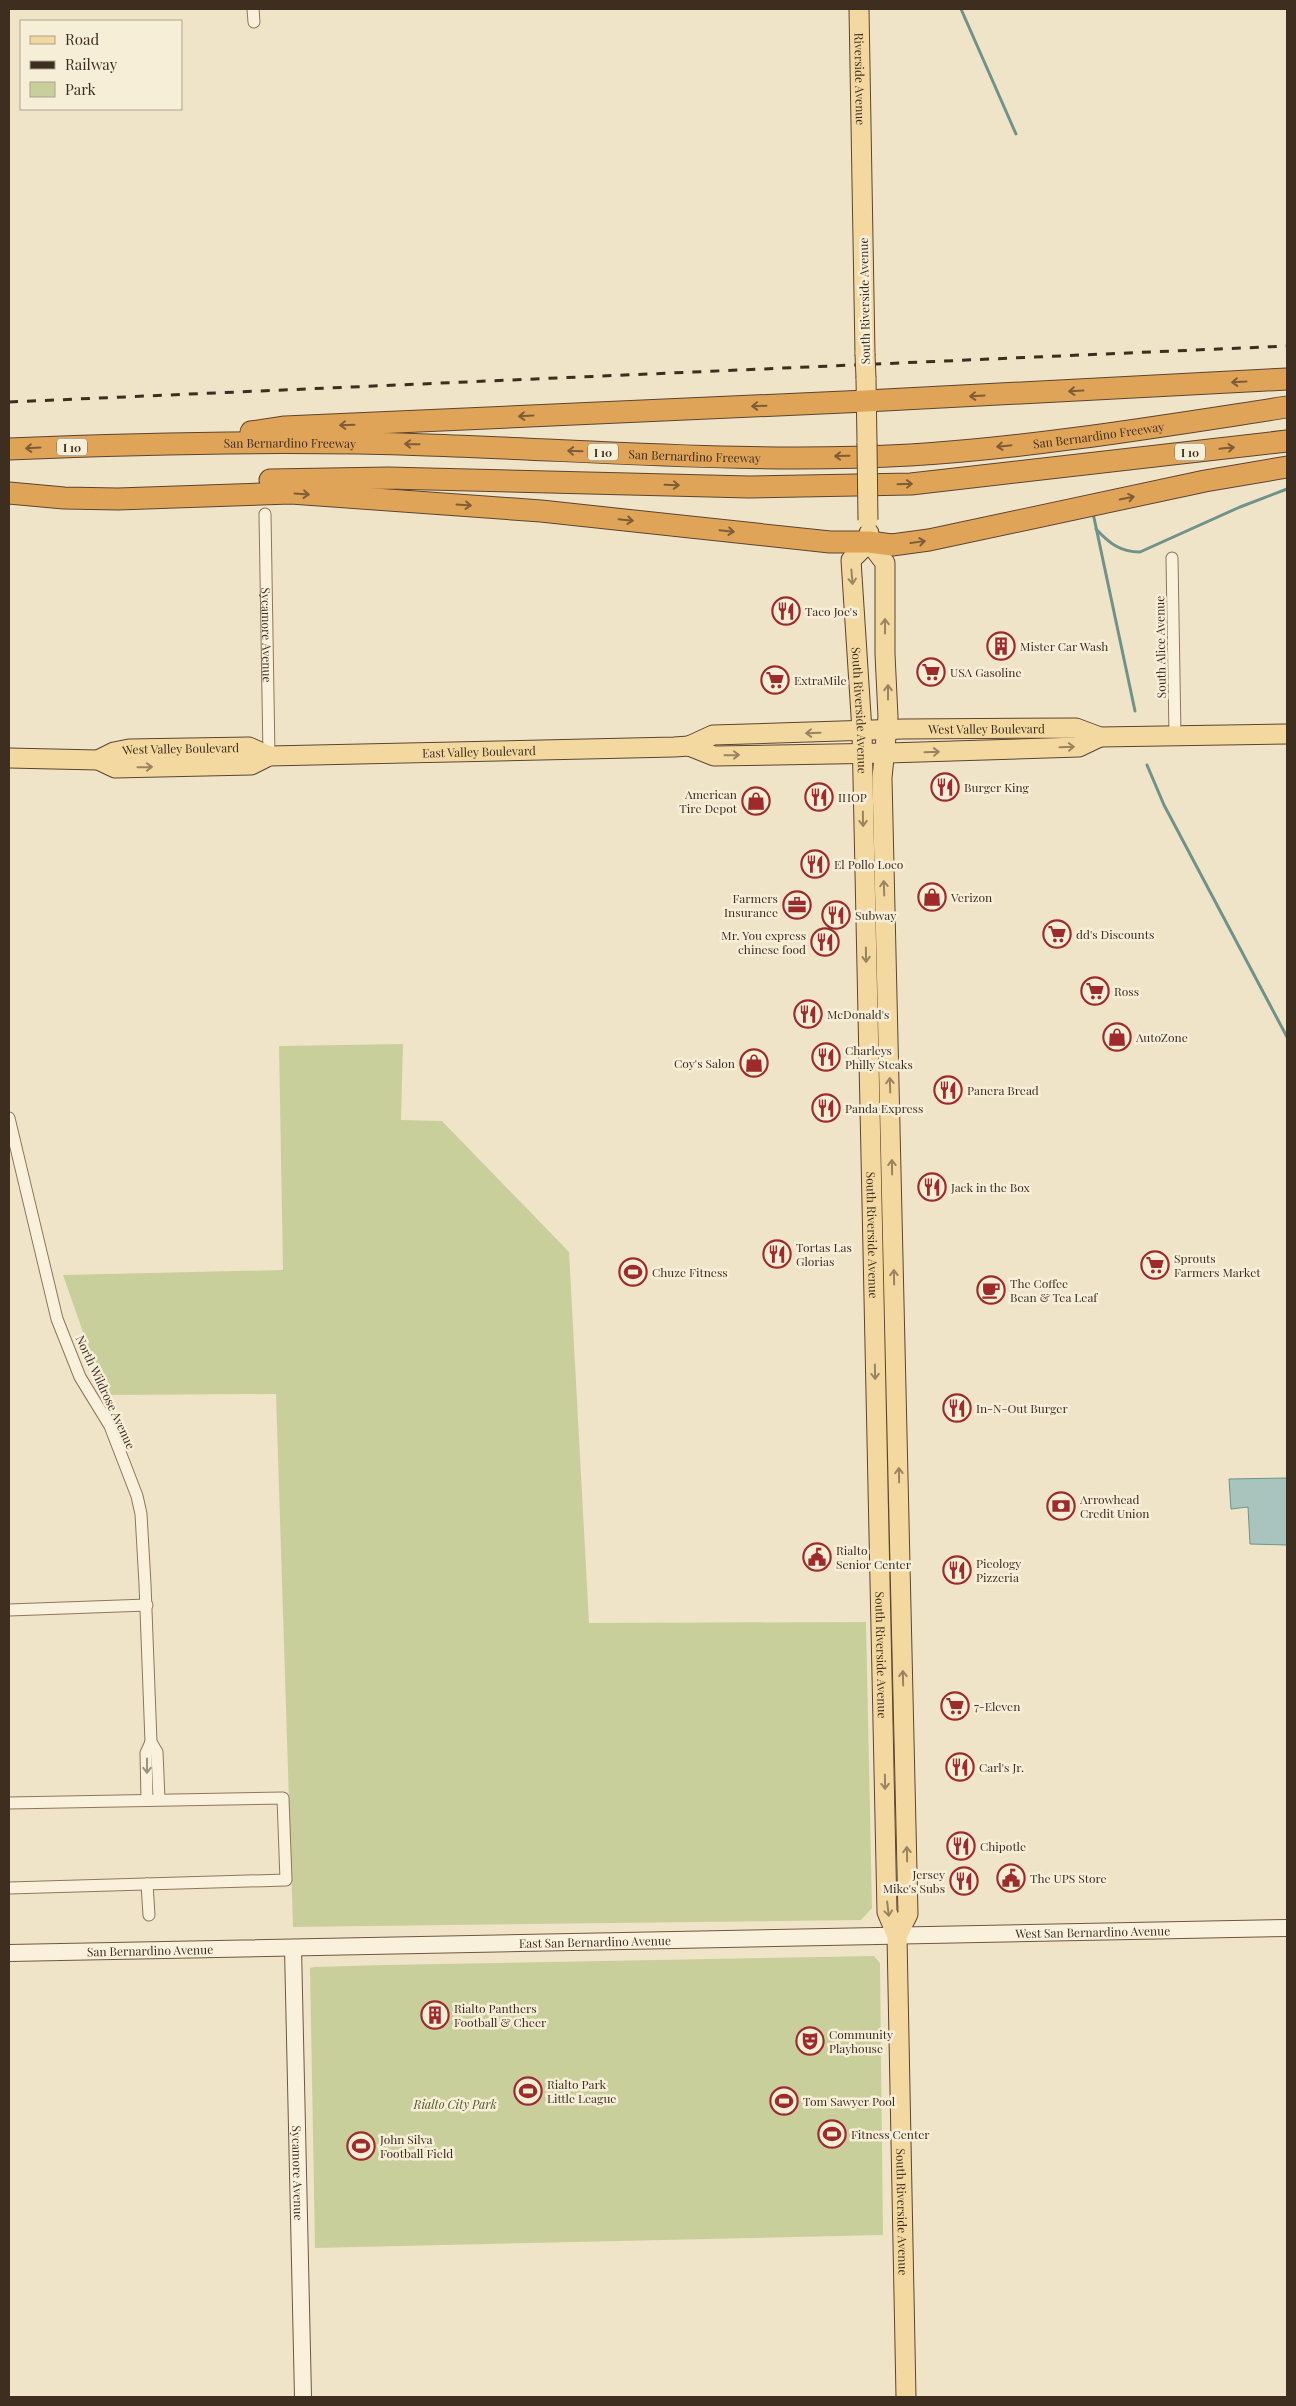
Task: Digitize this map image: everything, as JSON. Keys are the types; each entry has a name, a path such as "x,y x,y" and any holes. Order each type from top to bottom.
{"highway":[{"path":"184,442 285,427 866,410 1287,379"},
{"name":"San Bernardino Freeway","path":"9,450 184,442 424,444 749,458 910,455 1078,438 1287,407"},
{"name":"I 10","path":"9,491 212,481 379,478 749,487 911,484 1084,466 1287,441"},
{"path":"9,491 64,498 118,499 291,493 541,511 820,541 870,542 892,545 929,540 1205,481 1287,467"}],"main road":[{"name":"Riverside Avenue","path":"859,9 861,149"},
{"name":"South Riverside Avenue","path":"861,149 868,520 870,542 885,563 885,654 888,692 873,730 873,753 896,1350 908,1914 897,1936"},
{"name":"South Riverside Avenue","path":"870,542 851,560 873,730 873,1284 887,1912 897,1936 906,2397"},
{"name":"West Valley Boulevard","path":"873,730 1076,728 1100,737 1287,734"},
{"name":"East Valley Boulevard","path":"269,756 689,746 713,736 873,730"},
{"name":"West Valley Boulevard","path":"873,753 1079,747 1100,737"},
{"name":"West Valley Boulevard","path":"9,758 98,760 114,752 138,749 249,746 269,756"},
{"name":"East Valley Boulevard","path":"689,746 714,756 873,753"},
{"path":"873,1284 882,1297 886,1341 889,1348 896,1350"},
{"name":"West San Bernardino Avenue","path":"897,1936 1287,1928"},
{"name":"East San Bernardino Avenue","path":"293,1948 897,1936"},
{"name":"San Bernardino Avenue","path":"9,1953 293,1948"},
{"name":"Sycamore Avenue","path":"293,1948 303,2397"}],"street":[{"path":"253,9 254,22"},
{"name":"Sycamore Avenue","path":"265,514 269,756"},
{"name":"South Alice Avenue","path":"1172,558 1176,736"},
{"name":"North Wildrose Avenue","path":"9,1118 57,1319 80,1376 110,1426 137,1496 141,1514 147,1605 152,1742 146,1753 153,1799"},
{"path":"9,1610 147,1605"},
{"path":"9,1803 283,1798 286,1880 9,1888"},
{"path":"147,1884 149,1915"}],"green space":[{"path":"403,1044 401,1120 442,1121 569,1252 589,1623 866,1622 872,1908 861,1920 293,1927 276,1394 105,1395 63,1275 283,1270 279,1046"},
{"name":"Rialto City Park","path":"874,1956 880,1963 883,2235 315,2248 310,1968"}],"water":[{"path":"1287,1478 1287,1545 1250,1544 1248,1507 1231,1509 1229,1479"}],"waterway":[{"path":"961,9 1016,134"},
{"path":"1096,529 1115,546 1133,552 1140,552 1240,507 1287,489"},
{"path":"1093,513 1135,711"},
{"path":"1147,765 1164,805 1287,1037"}],"railway":[{"path":"9,402 1287,346"}],"place":[{"name":"Taco Joe's","path":"786,611"},
{"name":"Mister Car Wash","path":"1001,646"},
{"name":"USA Gasoline","path":"931,672"},
{"name":"ExtraMile","path":"775,680"},
{"name":"Burger King","path":"945,787"},
{"name":"IHOP","path":"819,797"},
{"name":"American Tire Depot","path":"756,801"},
{"name":"El Pollo Loco","path":"815,864"},
{"name":"Verizon","path":"932,897"},
{"name":"Farmers Insurance","path":"797,905"},
{"name":"Subway","path":"836,915"},
{"name":"dd's Discounts","path":"1057,934"},
{"name":"Mr. You express chinese food","path":"825,942"},
{"name":"Ross","path":"1095,991"},
{"name":"McDonald's","path":"808,1014"},
{"name":"AutoZone","path":"1117,1037"},
{"name":"Charleys Philly Steaks","path":"826,1057"},
{"name":"Coy's Salon","path":"754,1063"},
{"name":"Panera Bread","path":"948,1090"},
{"name":"Panda Express","path":"826,1108"},
{"name":"Jack in the Box","path":"932,1187"},
{"name":"Tortas Las Glorias","path":"777,1254"},
{"name":"Sprouts Farmers Market","path":"1155,1265"},
{"name":"Chuze Fitness","path":"633,1272"},
{"name":"The Coffee Bean & Tea Leaf","path":"991,1290"},
{"name":"In-N-Out Burger","path":"957,1408"},
{"name":"Arrowhead Credit Union","path":"1061,1506"},
{"name":"Rialto Senior Center","path":"817,1557"},
{"name":"Pieology Pizzeria","path":"957,1570"},
{"name":"7-Eleven","path":"955,1706"},
{"name":"Carl's Jr.","path":"960,1767"},
{"name":"Chipotle","path":"961,1846"},
{"name":"The UPS Store","path":"1011,1878"},
{"name":"Jersey Mike's Subs","path":"964,1881"},
{"name":"Rialto Panthers Football & Cheer","path":"435,2015"},
{"name":"Community Playhouse","path":"810,2041"},
{"name":"Rialto Park Little League","path":"528,2091"},
{"name":"Tom Sawyer Pool","path":"784,2101"},
{"name":"Fitness Center","path":"832,2134"},
{"name":"John Silva Football Field","path":"361,2146"}]}
